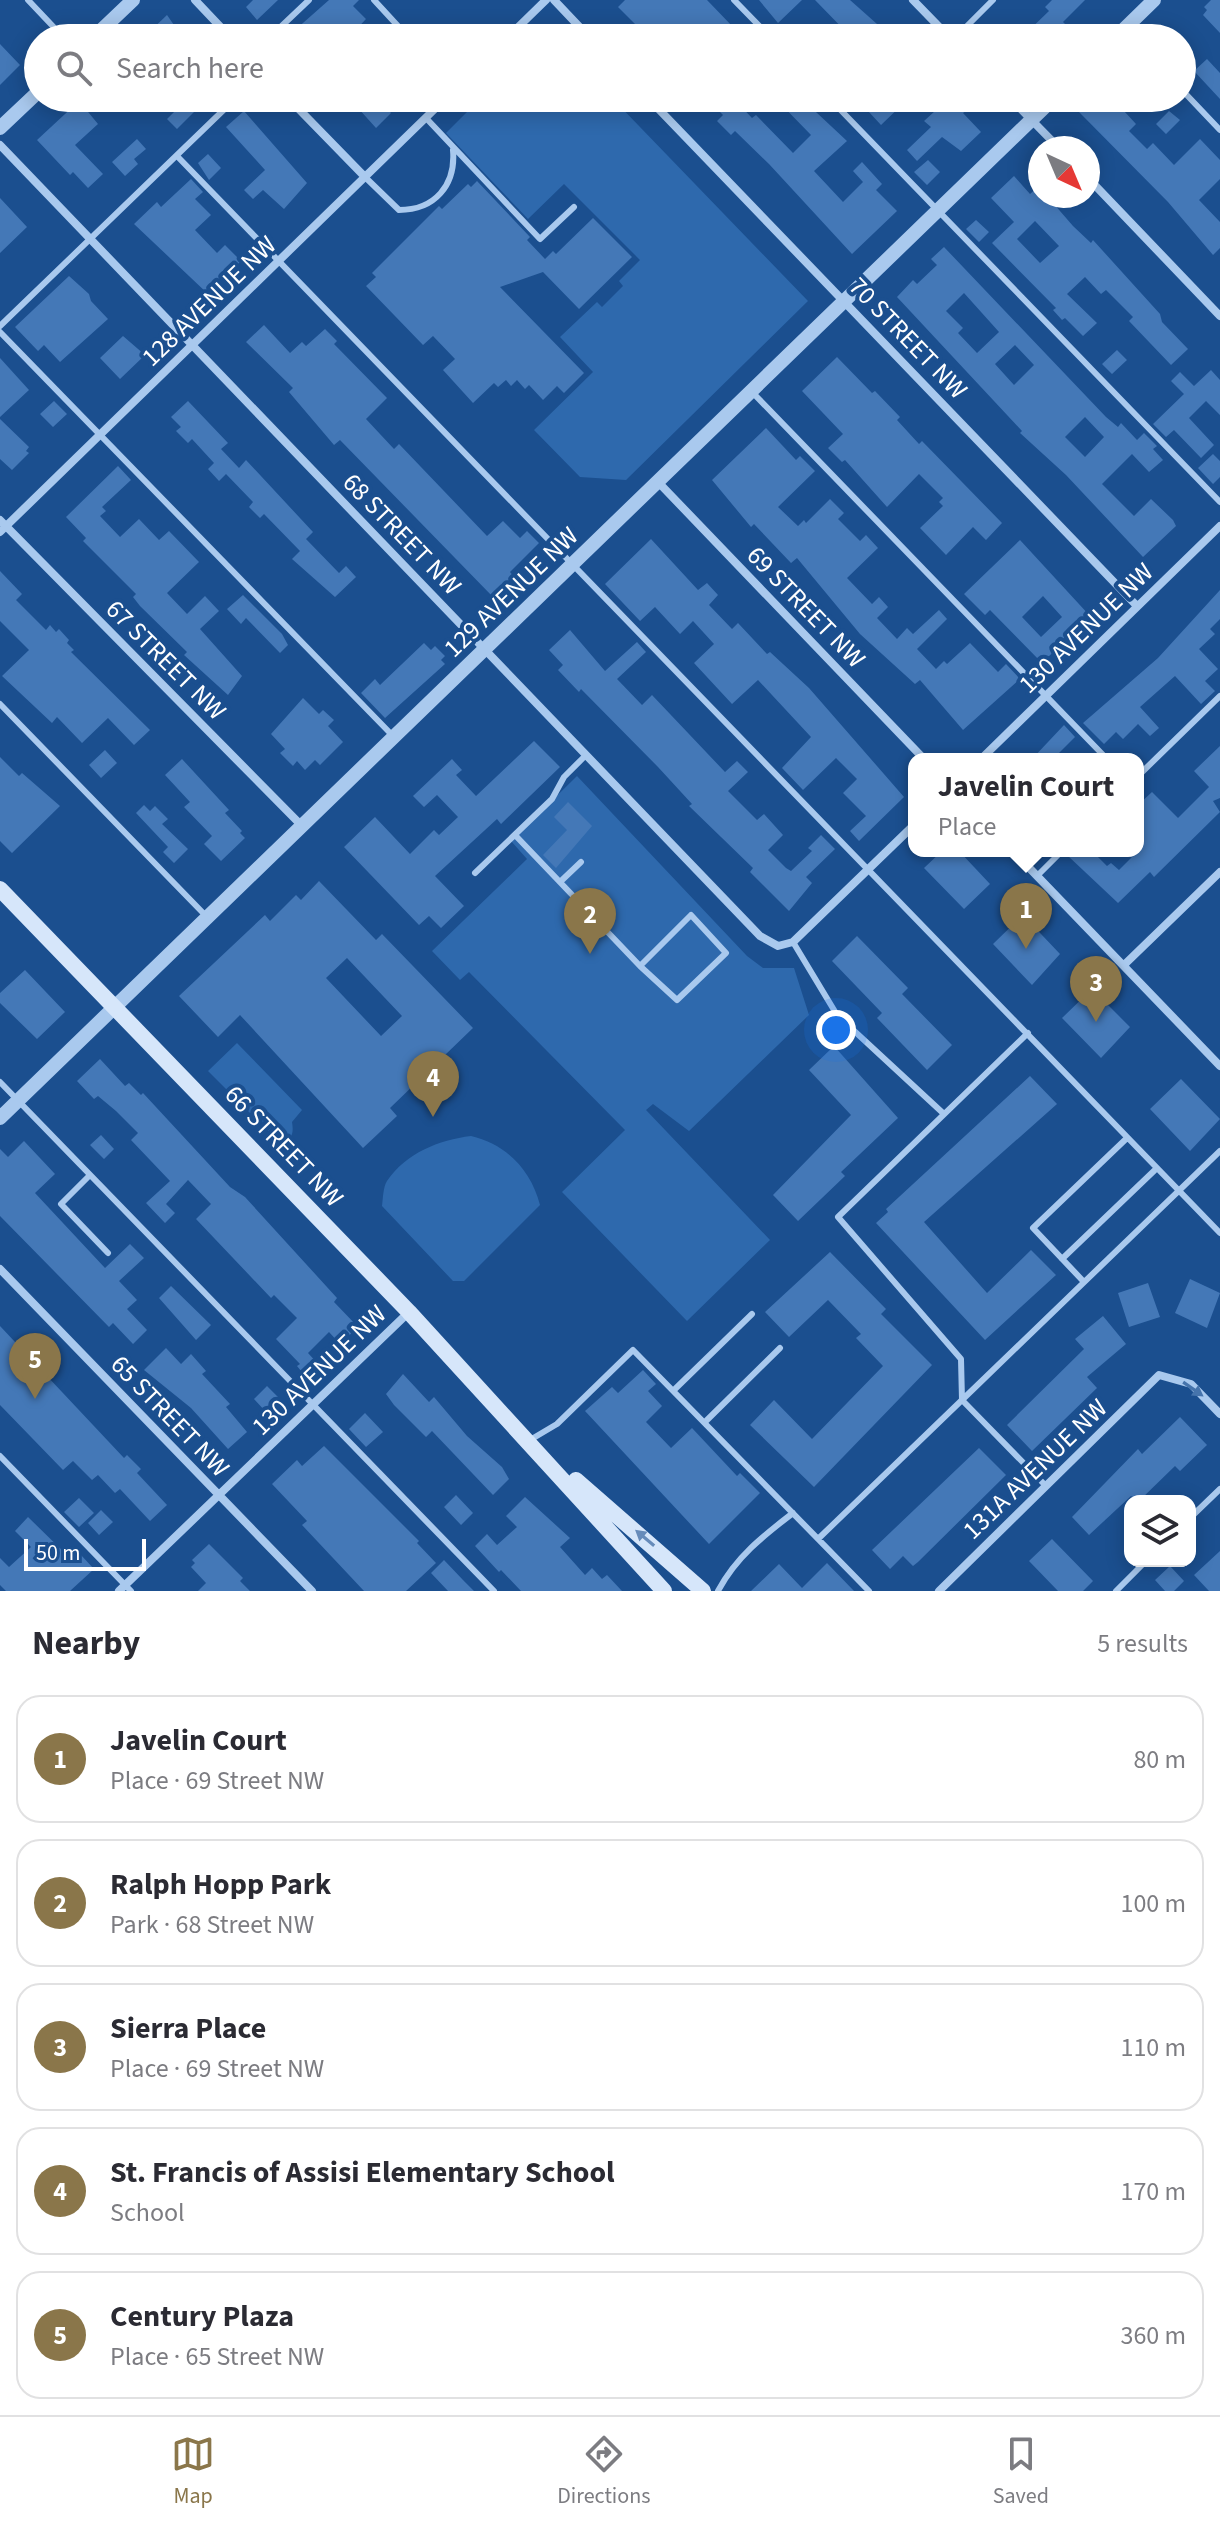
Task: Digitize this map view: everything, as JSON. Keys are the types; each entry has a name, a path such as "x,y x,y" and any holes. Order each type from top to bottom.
{"main road":[{"name":"66 STREET NW","path":"0,889 530,1440 661,1590"},
{"name":"66 STREET NW","path":"530,1440 703,1591"}],"street":[{"path":"108,24 133,0"},
{"path":"195,0 218,24"},
{"path":"521,24 546,0"},
{"path":"554,0 577,24"},
{"path":"913,0 938,24"},
{"path":"1133,24 1154,0"},
{"path":"0,128 24,105"},
{"path":"302,112 365,177"},
{"name":"128 AVENUE NW","path":"2,526 432,112"},
{"name":"70 STREET NW","path":"662,112 1137,606"},
{"path":"1024,112 1047,136"},
{"name":"129 AVENUE NW","path":"0,1118 210,919 1040,112"},
{"name":"68 STREET NW","path":"0,145 190,347 487,649 760,936 778,946 793,942"},
{"path":"1100,191 1220,316"},
{"name":"69 STREET NW","path":"659,483 918,753"},
{"name":"67 STREET NW","path":"2,526 303,827"},
{"name":"130 AVENUE NW","path":"987,753 1220,526"},
{"path":"793,942 908,831"},
{"path":"1019,857 1220,1066"},
{"path":"1124,965 1220,872"},
{"name":"65 STREET NW","path":"0,1269 312,1591"},
{"name":"130 AVENUE NW","path":"125,1589 409,1312"},
{"name":"131A AVENUE NW","path":"939,1591 1159,1375 1191,1384 1220,1414"},
{"path":"661,1590 681,1569"}],"lane":[{"path":"28,0 51,24"},
{"path":"284,24 309,0"},
{"path":"374,0 396,24"},
{"path":"734,0 757,24"},
{"path":"968,24 993,0"},
{"path":"1196,105 1220,130"},
{"path":"0,326 222,112"},
{"path":"842,112 1220,502"},
{"path":"426,118 540,239 574,207"},
{"path":"365,177 399,210 415,210 432,202 449,184 454,166 453,150"},
{"path":"177,156 1220,1233"},
{"path":"0,332 395,739"},
{"path":"753,393 1101,753"},
{"path":"1144,770 1220,696"},
{"path":"0,704 210,919"},
{"path":"475,873 552,799 564,777 586,755"},
{"path":"515,835 640,966 677,1000 726,953 691,915 640,966"},
{"path":"1037,876 1056,857"},
{"path":"560,882 581,862"},
{"path":"793,942 837,1015 944,1114"},
{"path":"1028,1033 838,1217 961,1359 962,1400 1046,1486"},
{"path":"0,1082 494,1591"},
{"path":"1084,1282 1033,1228 1127,1138"},
{"path":"818,1539 1220,1151"},
{"path":"1062,1259 1157,1168"},
{"path":"90,1175 61,1204 108,1253"},
{"path":"674,1390 752,1314"},
{"path":"705,1422 780,1348"},
{"path":"530,1440 557,1424 633,1350 869,1591"},
{"path":"0,1456 125,1589"},
{"path":"1196,1512 1220,1489"},
{"path":"718,1591 730,1569 793,1513"},
{"path":"1116,1591 1140,1567"}],"shaded area":[{"path":"467,112 626,112 808,301 626,480 580,477 534,430 593,372 560,337 597,302 602,307 623,286 619,281 640,260 564,184 528,219 446,133"},
{"path":"577,776 747,956 763,968 794,968 809,1015 689,1131 653,1104 646,1110 770,1240 687,1321 562,1192 625,1130 469,972 460,980 432,951 527,859 511,841"},
{"path":"237,1043 302,1110 292,1122 291,1136 281,1144 208,1071"},
{"path":"471,1136 495,1145 515,1160 530,1181 540,1205 464,1281 453,1281 382,1206 383,1193 395,1171 413,1156 435,1145"}],"building":[{"path":"253,0 278,0 257,20 246,7"},
{"path":"329,0 359,0 353,6 366,19 361,24 302,24"},
{"path":"625,0 707,0 730,24 635,24 618,7"},
{"path":"759,0 802,0 778,23"},
{"path":"815,0 850,0 877,24 838,24"},
{"path":"1052,0 1085,0 1063,22 1065,24 1036,24 1049,11 1045,7"},
{"path":"1211,0 1220,0 1220,33 1203,15 1207,10 1204,7"},
{"path":"167,15 173,24 158,24"},
{"path":"0,44 20,65 0,85"},
{"path":"1207,59 1220,73 1220,99 1196,73 1196,69"},
{"path":"67,112 88,112 98,124 75,145 103,174 88,188 73,172 70,175 37,140"},
{"path":"174,112 194,112 177,129 167,119"},
{"path":"245,112 307,183 284,209 263,190 253,199 244,190 265,170 226,127"},
{"path":"362,112 390,112 376,128"},
{"path":"720,112 746,112 752,118 756,115 793,153 811,135 789,112 816,112 847,141 814,171 843,202 863,182 853,171 862,162 882,184 876,190 897,211 852,254 769,164 735,131 731,135 717,121 723,115"},
{"path":"869,112 894,112 881,125"},
{"path":"934,112 964,112 981,132 961,151 942,137 917,161 907,150 931,127 924,121"},
{"path":"1079,112 1125,112 1136,124 1129,131 1147,149 1153,143 1174,165 1200,139 1220,160 1220,179 1199,200 1220,222 1220,248 1213,255 1168,202"},
{"path":"1168,112 1180,120 1166,134 1156,124"},
{"path":"137,139 146,149 134,159 138,164 125,176 112,162"},
{"path":"208,154 221,168 209,180 198,163"},
{"path":"928,160 940,172 927,185 914,172"},
{"path":"1014,176 1028,192 1028,208 1057,208 1091,243 1093,240 1188,349 1171,365 1129,321 1133,317 1106,290 1101,294 1085,277 1067,294 1097,323 1083,336 1065,318 1062,320 1053,310 1056,308 992,243 1014,222 991,198","holes":["1035,221 1059,246 1040,263 1017,239"]},
{"path":"191,179 203,192 195,199 211,215 195,230 217,253 225,245 241,261 208,294 134,224 157,202 161,207"},
{"path":"477,181 530,237 527,240 545,259 553,251 556,254 593,218 632,257 579,309 543,272 500,287 584,373 564,393 557,386 543,400 529,385 525,389 517,380 511,386 506,380 498,387 494,383 473,403 443,370 455,359 433,336 423,345 366,286 376,277 372,273 439,206 442,209 468,184 471,187"},
{"path":"0,198 27,227 0,253"},
{"path":"976,220 989,232 979,242 966,229"},
{"path":"944,247 1106,417 1118,427 1121,423 1137,440 1144,433 1157,446 1153,449 1163,460 1149,472 1132,454 1102,484 1134,516 1151,499 1173,520 1176,526 1143,557 1066,475 1020,433 1022,431 897,297 913,280 917,284 937,265 931,259","holes":["964,293 999,332 977,353 958,333 963,328 946,311","1015,345 1034,365 1014,385 995,364","1085,417 1104,437 1085,457 1065,437"]},
{"path":"69,276 89,294 91,301 108,319 60,362 44,345 38,351 15,327"},
{"path":"264,325 290,353 302,342 306,346 325,329 337,341 334,344 387,398 366,419 394,449 399,444 487,536 503,521 520,538 527,531 539,543 510,572 514,577 493,597 340,440 334,445 289,392 293,388 246,342"},
{"path":"123,336 145,355 120,379 100,358"},
{"path":"1117,350 1127,360 1112,374 1102,364"},
{"path":"837,357 900,417 897,420 919,444 922,441 1002,523 986,540 973,527 946,555 920,528 943,506 939,502 943,498 919,474 887,507 845,460 842,462 828,448 843,434 802,391"},
{"path":"0,358 29,390 0,417"},
{"path":"1211,370 1220,380 1220,415 1206,401 1189,418 1214,445 1201,458 1174,430 1166,437 1153,424 1184,394 1171,381 1180,372 1194,386"},
{"path":"54,401 67,414 53,427 40,414"},
{"path":"188,401 228,443 221,449 239,468 246,460 313,532 306,539 339,573 346,566 356,577 335,597 292,559 300,551 264,514 260,518 249,507 253,502 226,474 219,481 208,469 214,463 192,439 188,443 176,431 181,427 171,417"},
{"path":"0,419 29,447 26,451 29,453 12,470 0,459"},
{"path":"766,428 796,460 800,456 815,471 778,507 798,526 804,520 806,523 830,499 844,513 838,519 860,541 866,535 878,548 847,578 872,604 879,597 888,607 877,618 897,639 907,628 913,634 939,610 947,619 917,649 936,669 944,661 947,664 970,643 998,672 1006,664 1020,679 963,730 920,680 915,684 860,634 797,558 791,563 754,524 751,527 712,480"},
{"path":"1213,454 1220,461 1220,477 1213,484 1198,468"},
{"path":"118,466 131,480 102,507 106,511 100,516 120,537 139,519 159,540 169,531 199,562 167,593 187,614 205,596 219,611 200,629 242,676 228,695 184,655 187,652 140,606 133,597 136,594 83,541 86,538 66,517"},
{"path":"651,539 698,590 707,583 718,595 709,605 732,629 738,623 767,654 770,652 809,688 904,797 859,841 850,831 866,816 843,793 857,779 836,758 803,790 782,768 811,737 758,680 732,704 694,663 714,644 693,621 680,634 655,607 640,621 605,584"},
{"path":"1020,540 1090,616 1042,663 990,610 985,615 964,594","holes":["1043,596 1062,617 1041,637 1022,617"]},
{"path":"0,571 22,594 16,600 46,630 50,625 56,632 59,629 69,640 67,643 74,650 71,652 150,730 134,745 108,718 82,743 57,717 52,723 2,676 29,650 0,621"},
{"path":"1220,590 1220,619 1210,629 1215,634 1199,649 1218,669 1205,681 1215,691 1201,704 1175,676 1140,707 1159,728 1150,736 1138,724 1123,739 1116,732 1104,744 1083,723 1158,658"},
{"path":"243,595 282,634 288,645 280,653 246,618 241,624 227,609"},
{"path":"570,630 605,671 637,642 646,652 617,679 642,705 652,695 725,772 737,761 748,772 728,791 757,820 764,814 783,835 768,850 786,868 791,871 812,851 808,848 821,835 835,849 806,877 812,883 789,911 750,872 753,868 689,806 692,804 658,767 558,670 563,665 549,650"},
{"path":"424,643 431,650 435,646 445,656 441,660 445,664 385,718 361,693 375,679 380,685"},
{"path":"303,698 319,714 323,710 334,720 328,726 343,742 320,765 315,760 305,770 297,761 293,766 280,753 285,749 271,734"},
{"path":"1064,725 1075,737 1059,753 1038,753"},
{"path":"534,741 560,767 501,824 497,819 435,876 464,906 441,928 429,916 419,925 344,847 375,817 410,854 434,830 439,835 458,817 437,795 424,807 413,796 452,759 462,770 456,775 476,796"},
{"path":"1220,746 1220,798 1213,801 1220,812 1154,877 1150,872 1118,903 1069,857 1098,857 1107,866 1111,863 1119,870 1132,857 1144,857 1144,799 1152,792 1178,818 1209,787 1194,771"},
{"path":"105,750 117,763 101,778 89,765"},
{"path":"0,757 19,776 22,773 60,806 12,853 0,841"},
{"path":"182,759 229,810 225,813 245,838 221,861 204,844 212,836 184,807 190,802 165,775"},
{"path":"568,802 592,826 556,868 543,855 567,830 554,817"},
{"path":"144,805 150,811 155,806 168,819 162,824 188,849 174,863 163,852 168,847 136,813"},
{"path":"936,857 965,857 990,884 964,909 924,868"},
{"path":"319,881 376,940 382,934 473,1028 390,1108 397,1116 363,1148 240,1015 218,1037 179,996 265,915 270,921 296,895 301,900","holes":["347,958 402,1016 381,1036 326,978"]},
{"path":"1023,915 1060,954 1032,985 993,944"},
{"path":"857,936 908,988 902,994 952,1045 927,1070 877,1018 882,1013 832,961"},
{"path":"25,970 65,1012 37,1039 0,1003 0,993"},
{"path":"1092,989 1130,1027 1101,1058 1062,1018"},
{"path":"834,1046 898,1118 841,1172 845,1176 798,1221 773,1195 851,1115 809,1070"},
{"path":"100,1059 125,1086 129,1083 141,1095 143,1093 230,1187 245,1197 337,1298 334,1302 358,1327 340,1344 329,1332 308,1353 319,1365 306,1377 297,1366 300,1364 276,1339 297,1318 274,1295 271,1298 196,1219 211,1204 188,1180 166,1204 175,1213 165,1223 146,1203 170,1181 131,1140 138,1133 98,1096 94,1099 77,1081"},
{"path":"1030,1076 1057,1104 924,1222 987,1293 1031,1250 1056,1275 985,1340 876,1223 888,1212 886,1209"},
{"path":"1181,1079 1220,1119 1190,1151 1150,1109"},
{"path":"101,1135 114,1149 104,1159 90,1145"},
{"path":"24,1141 55,1174 35,1193 105,1268 130,1244 144,1258 119,1281 137,1300 127,1309 147,1330 133,1344 113,1323 109,1327 0,1216 0,1149 8,1157"},
{"path":"830,1252 886,1309 881,1314 932,1365 814,1487 750,1425 774,1400 812,1439 883,1366 856,1338 861,1334 828,1300 789,1337 765,1312"},
{"path":"1190,1279 1220,1293 1207,1328 1175,1313"},
{"path":"1148,1283 1160,1317 1129,1327 1118,1293"},
{"path":"171,1286 211,1325 196,1340 159,1298"},
{"path":"1103,1316 1126,1344 1087,1377 1097,1388 1032,1451 1007,1425 1084,1349 1075,1339"},
{"path":"0,1326 124,1458 127,1455 141,1469 137,1473 167,1505 150,1521 120,1489 115,1493 98,1475 92,1480 73,1461 63,1470 0,1405"},
{"path":"166,1348 181,1364 191,1354 206,1371 202,1374 230,1404 226,1407 247,1432 228,1449 191,1408 144,1370"},
{"path":"643,1370 656,1384 648,1391 662,1406 646,1422 671,1448 692,1428 737,1476 740,1473 760,1493 709,1544 585,1411 612,1387 618,1393"},
{"path":"403,1374 429,1402 434,1397 467,1436 502,1467 509,1479 493,1495 432,1431 426,1437 394,1405 386,1394"},
{"path":"267,1386 280,1399 266,1412 254,1399"},
{"path":"365,1413 383,1432 366,1447 349,1429"},
{"path":"1180,1417 1207,1445 1180,1471 1175,1466 1145,1495 1124,1495 1124,1502 1089,1535 1072,1517 1138,1449 1142,1454"},
{"path":"324,1446 419,1541 417,1543 436,1563 406,1591 364,1591 302,1525 307,1521 272,1484 297,1460 302,1466"},
{"path":"979,1448 1006,1475 918,1562 913,1566 903,1556 890,1569 872,1550"},
{"path":"456,1495 473,1513 461,1525 444,1507"},
{"path":"525,1497 570,1538 560,1547 585,1575 592,1568 602,1579 607,1575 622,1591 521,1591 501,1570 499,1572 475,1546 487,1534 497,1545 517,1527 506,1516"},
{"path":"79,1498 94,1513 79,1527 64,1512"},
{"path":"101,1510 113,1522 99,1535 88,1523"},
{"path":"28,1517 73,1561 80,1554 94,1569 70,1591 6,1591 0,1585 0,1558 9,1567 31,1547 15,1531"},
{"path":"1052,1539 1093,1581 1083,1591 1058,1591 1029,1561"},
{"path":"209,1544 243,1578 240,1581 250,1591 198,1591 206,1583 191,1567 195,1563 192,1560"},
{"path":"1220,1551 1220,1591 1209,1591 1194,1575"},
{"path":"444,1560 474,1591 448,1591 431,1573"},
{"path":"827,1563 854,1591 751,1591 779,1564 802,1588"},
{"path":"1171,1567 1184,1581 1174,1591 1165,1591 1155,1580"}],"place":[{"name":"Javelin Court","path":"1026,949"},
{"name":"Ralph Hopp Park","path":"590,954"},
{"name":"Sierra Place","path":"1096,1022"},
{"name":"St. Francis of Assisi Elementary School","path":"433,1117"},
{"name":"Century Plaza","path":"35,1399"}]}
